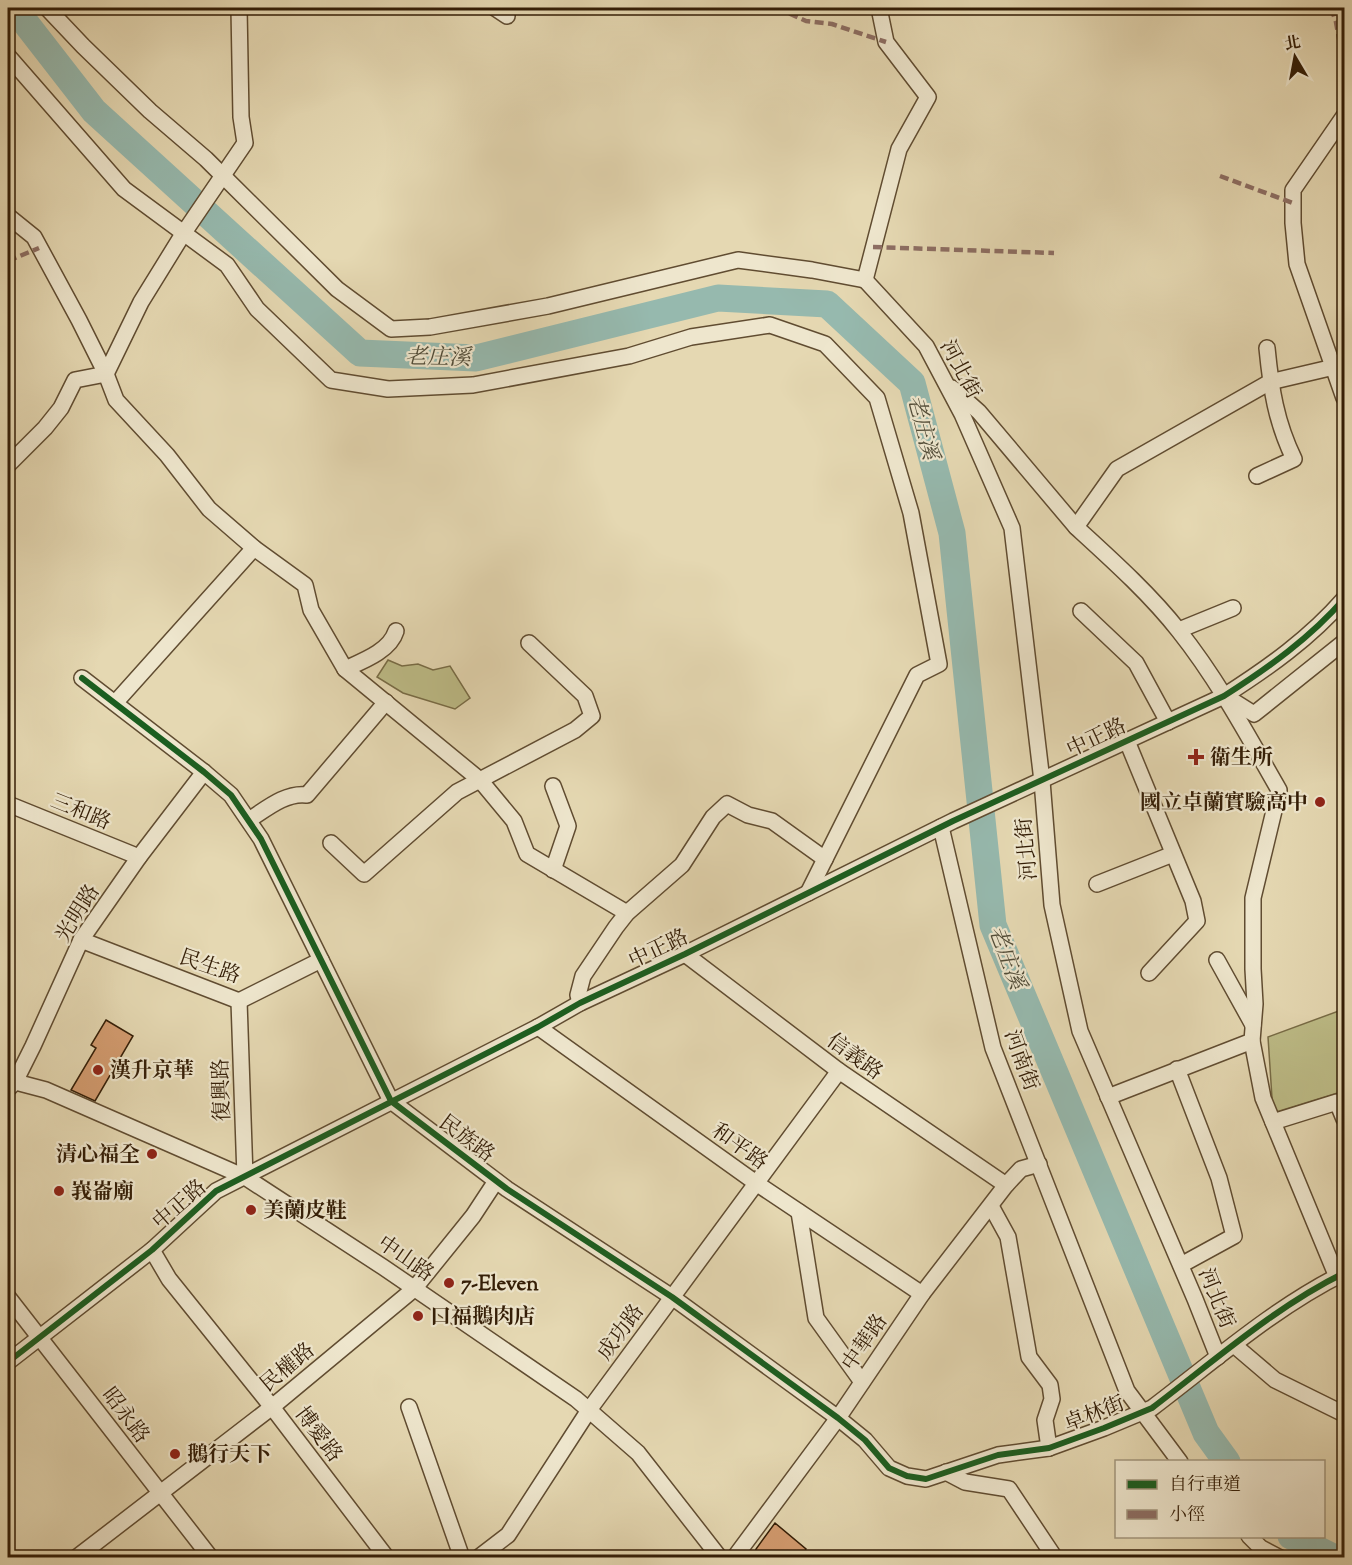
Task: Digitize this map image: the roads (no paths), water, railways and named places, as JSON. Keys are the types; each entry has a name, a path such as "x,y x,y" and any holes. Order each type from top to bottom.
{"street":[{"path":"47,8 150,111 224,176 337,289 390,329 430,327 548,306 738,260 865,280 899,149 928,97 886,42 879,8"},
{"path":"106,374 141,302 183,234 245,142 241,117 239,8"},
{"path":"8,56 124,189 227,265 257,309 331,380 388,389 473,385 629,356 691,338 770,325 825,344 877,398 911,513 939,664 918,675 808,893"},
{"path":"1344,116 1293,190 1297,264 1344,398"},
{"path":"8,216 34,237 106,374 116,400 167,455 209,509 254,548 305,585 311,610 345,669 480,780 514,820 527,854 627,913"},
{"name":"河北街","path":"865,280 926,346 962,414 1012,528 1042,781 1052,905 1080,1031 1218,1357"},
{"path":"1257,476 1294,459 1280,428 1270,382 1267,348"},
{"path":"1076,527 1117,469 1270,382 1334,367"},
{"path":"8,465 61,408 75,380 106,374"},
{"path":"945,382 979,412 1076,527 1113,561 1179,630 1224,696 1279,790 1253,898 1252,969 1255,1004 1252,1041 1263,1098 1341,1275"},
{"path":"115,703 254,548"},
{"name":"中正路","path":"8,1362 152,1250 216,1191 538,1027 580,1003 685,954 947,824 1224,696 1264,670 1323,624 1344,599"},
{"path":"1179,630 1233,608"},
{"path":"1081,611 1136,663 1168,722"},
{"path":"345,669 368,660 394,639 396,631"},
{"path":"1224,696 1254,714 1344,642"},
{"path":"331,843 364,874 457,792 574,730 592,716 585,696 529,643"},
{"name":"民族路","path":"82,678 231,795 261,839 391,1101 496,1181 672,1297 838,1418"},
{"path":"249,820 276,803 296,794 307,795 386,702"},
{"path":"1127,741 1193,901 1197,921 1149,973"},
{"name":"光明路","path":"10,1084 33,1046 81,940 139,857 204,772"},
{"path":"553,786 568,826 553,870"},
{"name":"三和路","path":"8,804 139,857"},
{"path":"580,1003 578,995 583,976 627,913 682,865 714,817 727,804 748,815 772,821 825,860"},
{"name":"河南街","path":"947,824 993,1048 1127,1392 1179,1460"},
{"path":"1097,884 1173,854"},
{"name":"民生路","path":"81,940 238,1001 321,960"},
{"name":"信義路","path":"685,954 839,1071 1006,1185"},
{"path":"1216,960 1253,1025"},
{"name":"復興路","path":"238,1001 245,1177"},
{"name":"和平路","path":"538,1027 756,1184 921,1294"},
{"path":"1108,1097 1252,1041"},
{"path":"1177,1069 1219,1178 1234,1236 1180,1265"},
{"name":"成功路","path":"478,1557 507,1535 589,1410 839,1071"},
{"name":"中山路","path":"10,1084 45,1090 245,1177 414,1289 589,1410 638,1453 720,1557"},
{"path":"1273,1122 1337,1102 1344,1119"},
{"name":"中華路","path":"734,1557 838,1418 921,1294 1006,1185 1021,1169 1039,1164"},
{"name":"民權路","path":"76,1557 272,1407 414,1289 473,1216 496,1181"},
{"path":"991,1206 1008,1237 1029,1357 1050,1385 1052,1399 1045,1420 1048,1448"},
{"path":"799,1212 816,1318 862,1382"},
{"name":"博愛路","path":"152,1250 169,1279 272,1407 387,1557"},
{"name":"卓林街","path":"838,1418 865,1440 889,1468 907,1476 926,1479 998,1455 1048,1448 1152,1408 1234,1345 1312,1290 1341,1275"},
{"name":"昭永路","path":"8,1297 211,1557"},
{"path":"1234,1345 1275,1380 1344,1414"},
{"path":"409,1407 462,1557"},
{"path":"946,1472 965,1482 1009,1489 1055,1557"},
{"path":"1251,1538 1262,1548 1280,1557"}],"waterway":[{"name":"老庄溪","path":"14,8 94,111 360,353 476,358 718,298 827,304 912,383 952,533 993,925 1206,1433 1226,1460"},
{"name":"老庄溪","path":"1295,1538 1335,1558"}],"place":[{"name":"衛生所","path":"1196,757"},
{"name":"國立卓蘭實驗高中","path":"1320,802"},
{"name":"漢升京華","path":"98,1070"},
{"name":"清心福全","path":"152,1154"},
{"name":"峩崙廟","path":"59,1191"},
{"name":"美蘭皮鞋","path":"251,1210"},
{"name":"7-Eleven","path":"449,1283"},
{"name":"口福鵝肉店","path":"418,1316"},
{"name":"鵝行天下","path":"175,1454"}]}
